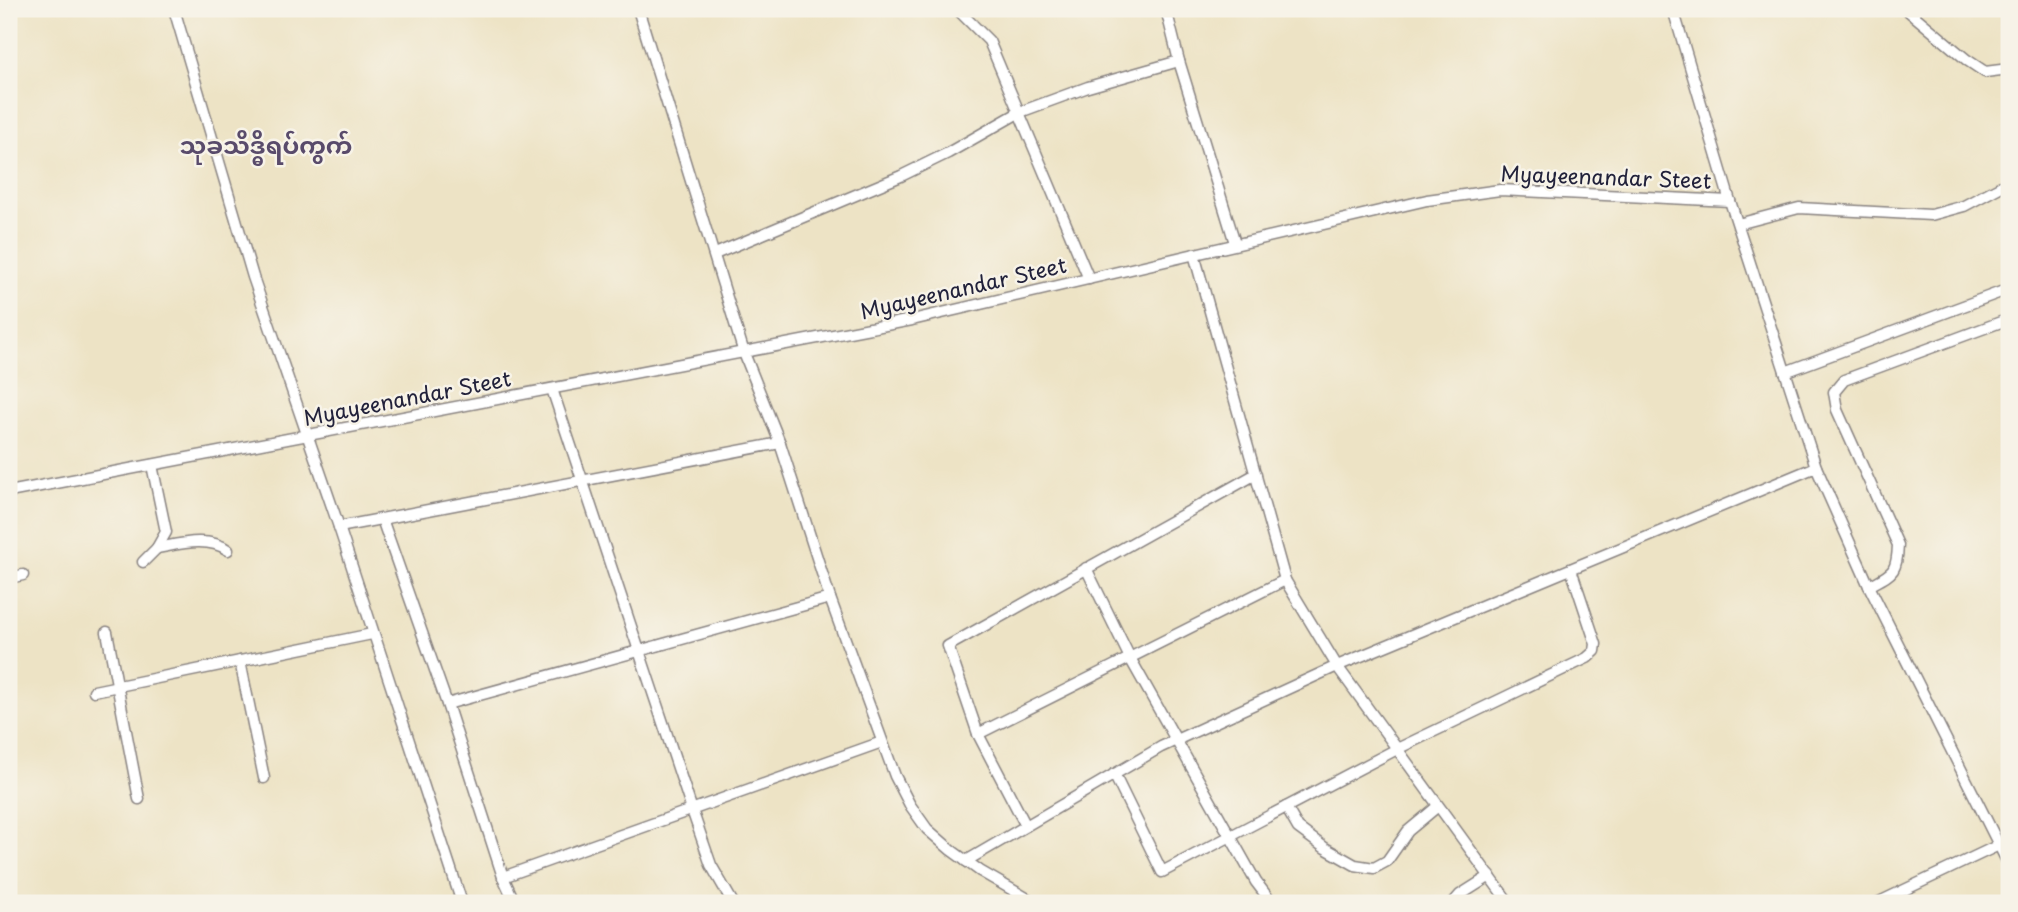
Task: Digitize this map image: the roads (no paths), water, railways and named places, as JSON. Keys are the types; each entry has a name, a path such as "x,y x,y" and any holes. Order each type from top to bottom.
{"street":[{"path":"174,9 253,277 339,527 462,903"},
{"path":"638,9 744,353 779,443 830,598 882,742 910,805 927,829 966,861 1035,903"},
{"path":"957,9 989,41 1089,279"},
{"path":"1166,9 1179,61 1236,243"},
{"name":"Myayeenandar Steet","path":"9,492 912,320 1427,200 1500,190 1730,201 1673,9"},
{"path":"1906,9 1985,72 2009,69"},
{"path":"715,254 936,159 1020,112 1088,87 1179,61"},
{"path":"1738,223 1800,208 1931,215 1964,206 2009,182"},
{"path":"1730,201 1816,467 1868,586 2006,855 1877,903"},
{"path":"1194,254 1285,580 1337,666 1509,903"},
{"path":"1785,372 2009,289"},
{"path":"1868,586 1892,574 1897,564 1898,545 1837,410 1834,392 1844,380 2009,319"},
{"path":"552,389 711,865 733,903"},
{"path":"339,527 779,443"},
{"path":"143,562 157,548 166,532 152,465"},
{"path":"966,861 1177,739 1337,666 1816,467"},
{"path":"1026,826 978,734 948,646 1256,474"},
{"path":"382,519 447,704 503,877 515,903"},
{"path":"157,548 207,542 219,544 228,550"},
{"path":"1086,568 1130,658 1256,882 1272,903"},
{"path":"1114,774 1162,872 1397,750 1576,664 1595,651 1596,643 1571,569"},
{"path":"9,578 23,575"},
{"path":"978,734 1285,580"},
{"path":"447,704 830,598"},
{"path":"107,632 139,799"},
{"path":"94,691 372,634"},
{"path":"240,661 264,778"},
{"path":"503,877 882,742"},
{"path":"1286,807 1298,828 1325,849 1355,864 1374,868 1387,861 1408,831 1438,806"},
{"path":"1452,903 1490,876"}],"district":[{"name":"သုခသိဒ္ဓိရပ်ကွက်","path":"266,144"}]}
